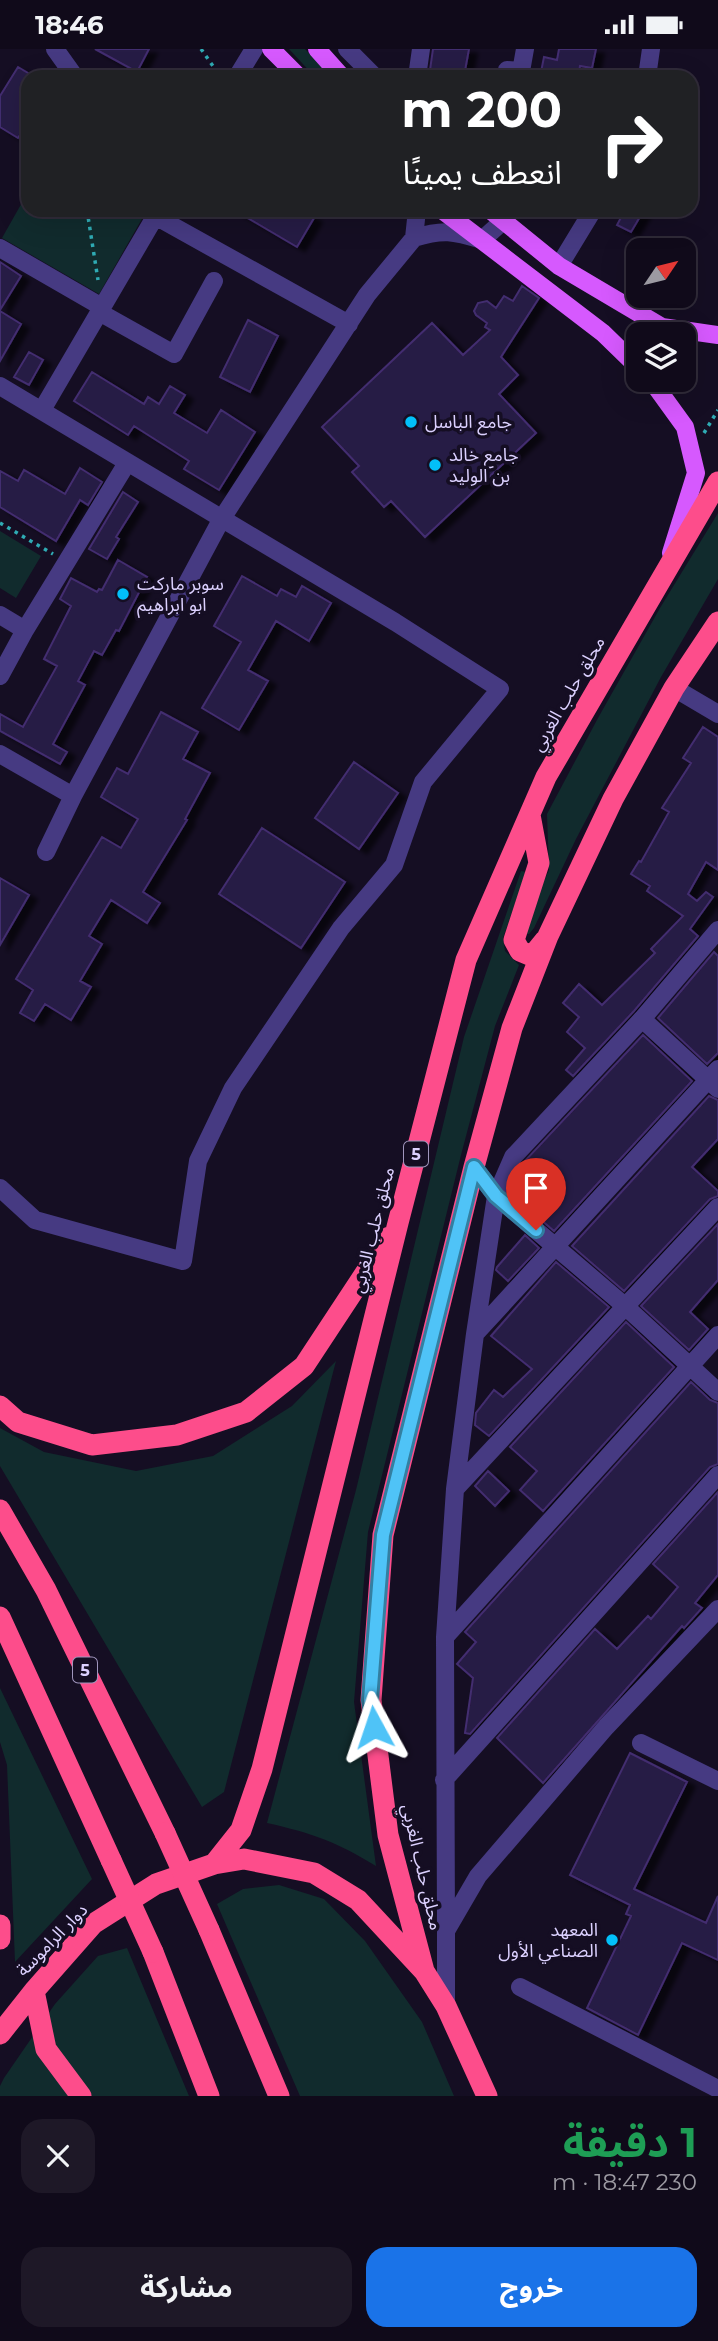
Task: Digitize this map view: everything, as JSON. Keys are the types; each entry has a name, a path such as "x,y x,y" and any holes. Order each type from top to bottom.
{"highway":[{"name":"محلق حلب الغربي","path":"214,1864 241,1830 262,1769 466,960 546,777 718,482"},
{"name":"محلق حلب الغربي","path":"424,1971 388,1835 370,1700 383,1535 474,1167 512,1028 548,936 613,799 674,688 718,622"},
{"path":"530,815 539,863 513,940 520,951 532,956 548,936"},
{"path":"0,1406 18,1422 92,1445 177,1435 246,1412 304,1366 398,1223"},
{"name":"5","path":"0,1510 46,1590 165,1833 279,2096"},
{"path":"0,1617 153,1952 209,2096"},
{"name":"دوار الراموسة","path":"0,2034 34,1990 93,1924 156,1884 214,1864 244,1859 314,1873 358,1900 424,1971 446,2006 487,2096"},
{"path":"0,1924 0,1939"},
{"path":"34,1990 46,2049 81,2096"}],"main road":[{"path":"271,49 292,70"},
{"path":"317,49 336,70"},
{"path":"451,217 603,333 626,355"},
{"path":"502,217 558,266 662,327 718,335"},
{"path":"660,392 685,427 696,473 664,574"}],"street":[{"path":"55,49 70,70"},
{"path":"241,70 254,49"},
{"path":"346,49 368,70"},
{"path":"418,70 421,49"},
{"path":"517,70 525,49"},
{"path":"648,70 651,49"},
{"path":"42,410 155,217"},
{"path":"164,217 349,324"},
{"path":"46,852 73,796 221,520 368,295 414,238 416,217"},
{"path":"414,238 436,231 458,232 482,240 497,217"},
{"path":"558,266 589,217"},
{"path":"0,248 174,354 214,281"},
{"path":"0,386 395,622 500,689 423,782 394,865 341,928 233,1088 198,1161 183,1261 35,1220 0,1188"},
{"path":"0,676 25,629 127,463"},
{"path":"0,615 25,629"},
{"path":"674,688 718,715"},
{"path":"0,754 73,796"},
{"path":"446,2006 445,1637 455,1489 496,1196 513,1157 642,1019 718,930"},
{"path":"475,1334 715,1080 642,1019"},
{"path":"474,1167 496,1196 626,1307 718,1392"},
{"path":"455,1489 718,1206"},
{"path":"445,1637 718,1335"},
{"path":"444,1780 718,1475"},
{"path":"446,1931 478,1875 606,1727 718,1609"},
{"path":"641,1743 718,1781"},
{"path":"520,1987 718,2088"}],"path":[{"path":"201,49 216,70"},
{"path":"88,217 100,309"},
{"path":"0,523 67,562"}],"green space":[{"path":"289,49 305,49 324,70 308,70"},
{"path":"21,204 21,217 143,217 99,294 2,238"},
{"path":"718,513 718,579 661,677 576,839 534,928 529,934 525,934 524,924 549,870 547,814 660,608"},
{"path":"0,531 41,556 16,598 0,588"},
{"path":"521,871 526,872 503,938 505,951 519,965 495,1026 368,1532 354,1702 376,1866 324,1839 267,1823 356,1490 464,1037"},
{"path":"336,1361 224,1792 202,1807 0,1466 0,1428 44,1452 136,1471 213,1456 292,1406"},
{"path":"0,1688 92,1879 15,1962 7,1765 0,1742"},
{"path":"279,1885 324,1899 365,1941 422,2022 454,2096 300,2096 217,1904 243,1889"},
{"path":"127,1948 189,2096 0,2096 0,2086 4,2078 55,2004 98,1956"}],"building":[{"path":"95,49 149,49 138,70"},
{"path":"433,49 469,49 465,70 430,70"},
{"path":"559,49 596,49 592,68 580,66 579,70 541,70 544,57 557,60"},
{"path":"18,67 23,70 21,134 18,138 0,127 0,96"},
{"path":"246,217 312,217 297,247"},
{"path":"621,217 640,217 631,232 617,225"},
{"path":"0,262 21,276 0,310"},
{"path":"522,286 539,298 501,357 518,375 499,394 536,433 425,537 391,501 384,507 352,472 359,466 322,427 432,323 463,355 490,330 485,327 487,323 474,311 478,303 487,301 496,308 504,296 513,301"},
{"path":"0,311 21,324 0,361"},
{"path":"248,320 278,336 250,392 220,377"},
{"path":"29,352 43,360 29,385 14,377"},
{"path":"92,372 144,404 148,397 159,404 170,386 185,395 174,413 207,433 221,410 255,432 219,490 184,469 189,461 134,426 128,435 74,401"},
{"path":"80,468 102,482 88,505 80,500 56,541 0,507 0,471 18,481 24,470 65,494"},
{"path":"123,492 138,502 116,537 119,539 107,559 89,549"},
{"path":"118,560 147,577 119,631 116,630 102,655 94,651 78,681 85,685 53,744 67,752 60,764 0,731 0,714 23,727 57,666 44,659 71,606 60,599 71,578 97,592 102,590"},
{"path":"242,576 277,596 281,589 296,597 302,586 331,603 309,641 276,621 248,670 268,681 239,730 202,708 241,642 214,626"},
{"path":"161,712 198,732 183,759 210,773 185,819 187,820 143,892 160,903 147,923 111,900 89,936 102,944 80,981 91,987 71,1020 45,1004 34,1021 20,1013 33,990 16,979 102,837 121,848 138,819 101,797 117,768 128,774"},
{"path":"703,727 718,737 718,870 706,862 688,894 697,901 706,892 713,897 690,929 698,936 634,1011 573,1076 566,1070 585,1048 567,1032 579,1017 563,1003 579,984 602,1005 655,953 651,949 683,916 647,891 650,886 631,874 639,861 641,862 669,812 662,808 691,763 683,758"},
{"path":"354,762 398,793 359,849 315,818"},
{"path":"262,828 345,882 301,948 219,894"},
{"path":"0,878 29,895 0,945"},
{"path":"714,952 718,956 718,1053 707,1064 658,1018"},
{"path":"643,1035 692,1081 554,1231 510,1193 523,1163"},
{"path":"709,1096 718,1100 718,1139 692,1167 718,1191 718,1196 710,1199 624,1291 572,1246"},
{"path":"718,1224 718,1280 690,1312 708,1329 689,1350 641,1306"},
{"path":"525,1235 539,1248 508,1281 496,1270 497,1267"},
{"path":"556,1262 609,1307 489,1436 475,1425 476,1413 494,1390 503,1397 532,1369 491,1336"},
{"path":"626,1322 674,1367 543,1511 520,1490 537,1471 510,1447"},
{"path":"691,1382 710,1400 718,1403 718,1464 710,1467 470,1734 465,1733 473,1678 457,1664 476,1642 465,1632"},
{"path":"488,1471 509,1491 495,1506 475,1486"},
{"path":"718,1492 718,1575 695,1603 702,1608 684,1628 682,1626 543,1783 497,1738 595,1629 617,1649 648,1616 651,1619 678,1587 653,1564"},
{"path":"630,1753 687,1782 634,1889 706,1923 718,1896 718,1960 682,1943 638,2035 587,2008 631,1916 626,1914 630,1905 570,1875"}],"place":[{"name":"جامع الباسل","path":"411,422"},
{"name":"جامع خالد بن الوليد","path":"435,465"},
{"name":"سوبر ماركت ابو ابراهيم","path":"123,594"},
{"name":"المعهد الصناعي الأول","path":"612,1940"}],"route":[{"path":"374,1727 370,1700 383,1535 474,1167 496,1196 536,1230"}]}
